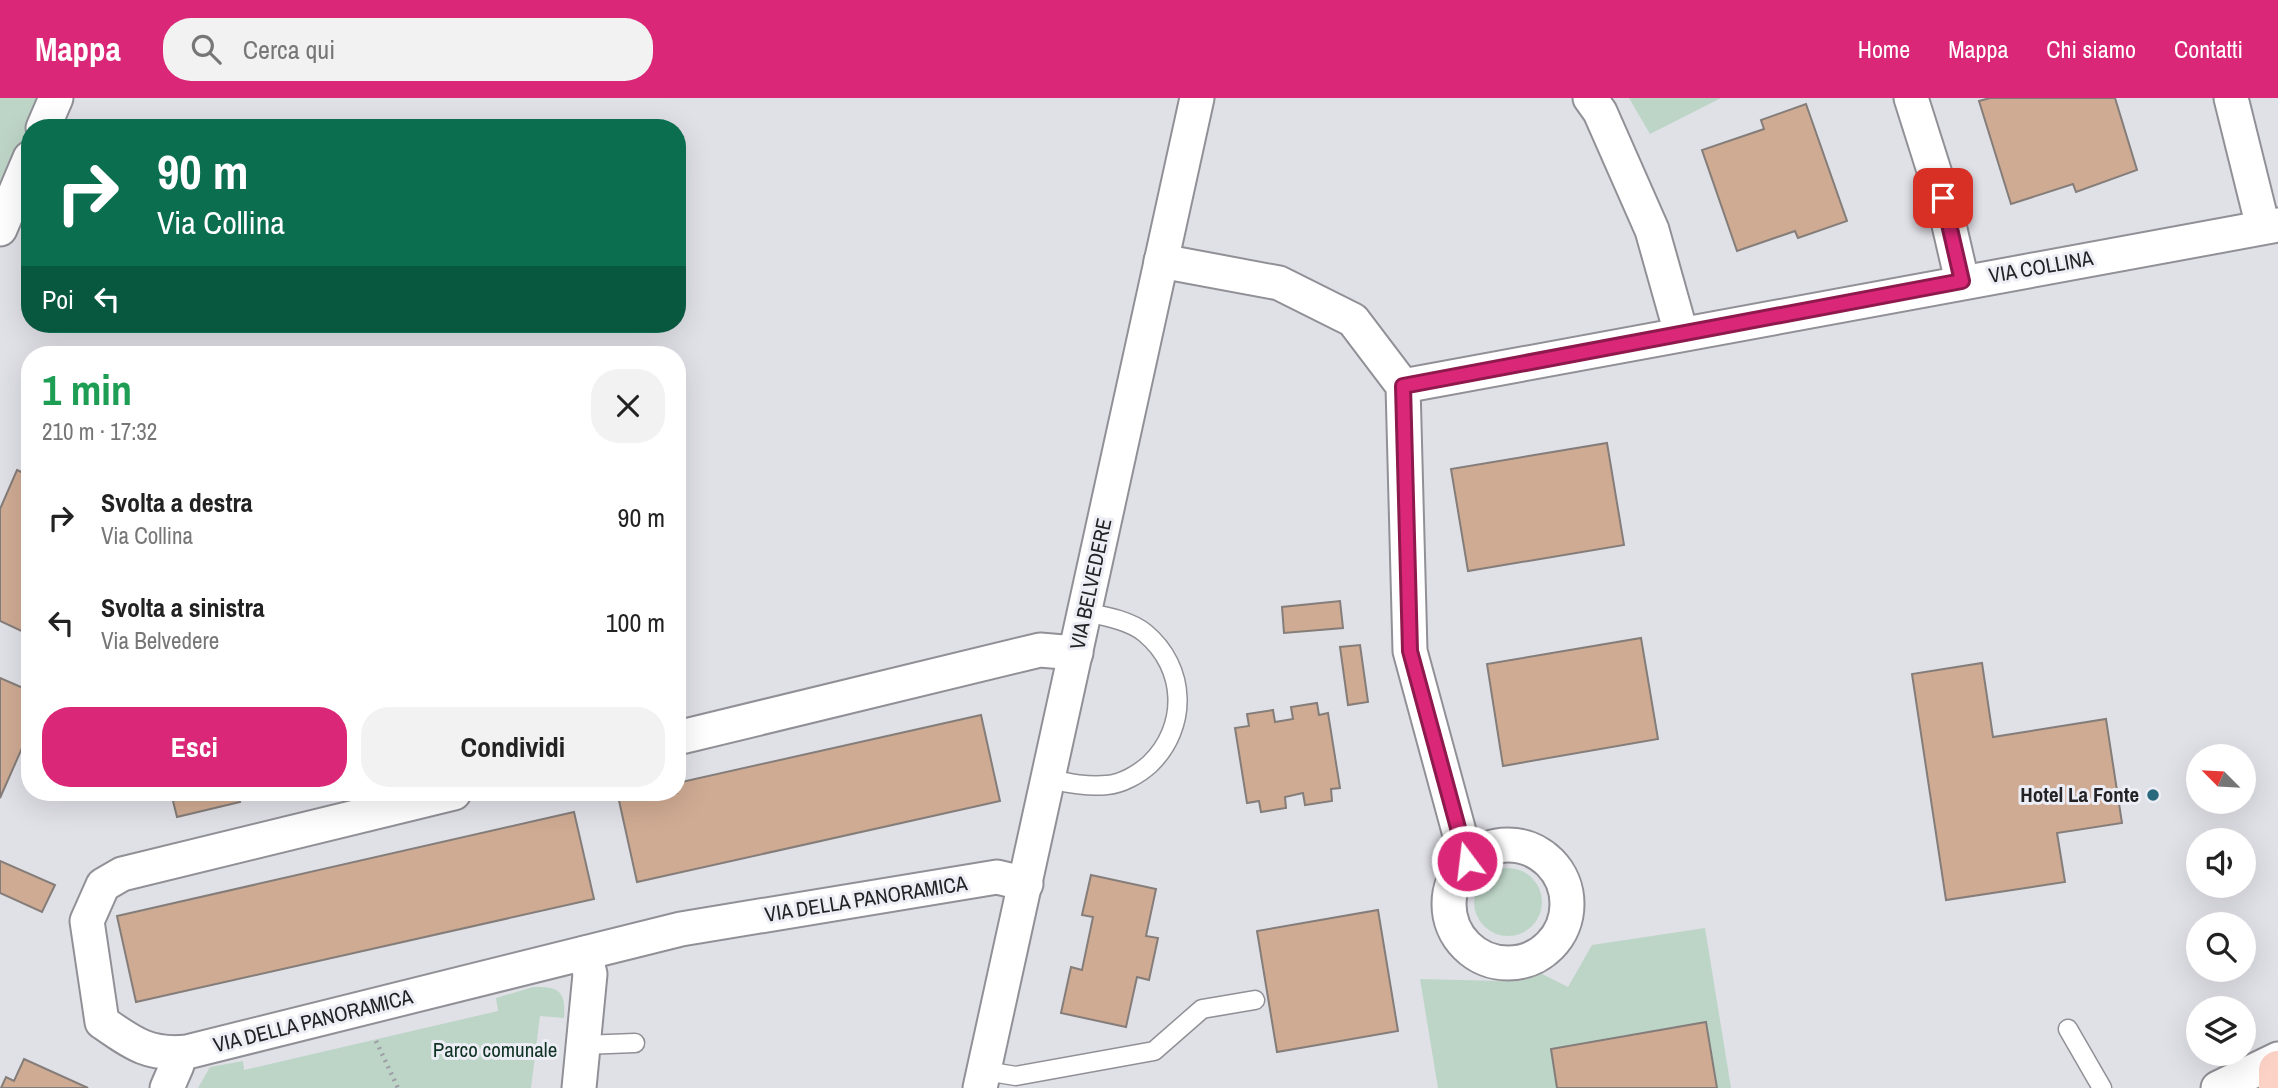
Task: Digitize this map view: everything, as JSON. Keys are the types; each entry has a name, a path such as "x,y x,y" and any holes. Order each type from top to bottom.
{"main road":[{"path":"2278,1070 2278,1088"}],"street":[{"path":"47,119 56,98"},
{"name":"VIA BELVEDERE","path":"983,1079 1196,98"},
{"path":"1590,98 1600,112 1652,230 1681,333"},
{"path":"1911,98 1943,198 1962,281"},
{"path":"2231,98 2270,226"},
{"path":"0,229 21,179"},
{"name":"VIA COLLINA","path":"1403,386 2270,226"},
{"path":"1161,261 1279,283 1353,320 1403,386 1410,651 1467,861"},
{"path":"686,736 1040,650 1076,653"},
{"name":"VIA DELLA PANORAMICA","path":"421,801 122,874 103,884 87,921 102,1022 135,1045 164,1055 681,929 997,877 1026,884"},
{"path":"579,1088 590,974 585,953"},
{"path":"167,1088 177,1065 177,1053"},
{"path":"2218,1088 2278,1059"}],"lane":[{"path":"1048,779 1076,785 1110,785 1140,773 1164,750 1178,720 1178,686 1166,655 1143,631 1113,618 1084,612"},
{"name":"VIA BELVEDERE","path":"983,1079 1016,1076 1154,1051 1202,1009 1255,1000"},
{"path":"2068,1029 2102,1088"},
{"path":"583,1045 635,1043"}],"path":[{"path":"368,1007 377,1046 398,1088"}],"green space":[{"path":"0,98 42,98 32,119 21,119 21,142 0,187"},
{"path":"1629,98 1721,98 1650,134"},
{"path":"1501,868 1515,868 1527,873 1537,883 1542,902 1537,921 1527,931 1515,936 1501,936 1489,931 1479,921 1474,909 1474,895 1479,883 1489,873"},
{"path":"1705,928 1731,1088 1438,1088 1420,979 1501,981 1538,972 1568,987 1592,945"},
{"name":"Parco comunale","path":"533,987 550,988 559,992 564,1002 564,1018 540,1016 531,1088 198,1088 210,1067 243,1061 244,1070 498,1011 496,998"}],"building":[{"path":"1990,98 2115,98 2137,170 2076,192 2073,184 2011,204 1979,101"},
{"path":"1806,104 1847,221 1798,238 1795,231 1737,251 1702,150 1764,129 1761,120"},
{"path":"1607,443 1624,545 1468,571 1451,469"},
{"path":"17,470 21,472 21,631 0,621 0,509"},
{"path":"1340,601 1343,628 1284,633 1282,607"},
{"path":"1641,638 1658,739 1503,766 1487,664"},
{"path":"1360,645 1368,702 1348,705 1340,647"},
{"path":"1982,663 1993,737 2106,719 2122,823 2057,833 2065,882 1946,900 1912,674"},
{"path":"0,678 21,687 21,750 0,798"},
{"path":"1317,703 1319,715 1328,713 1340,788 1331,789 1332,801 1305,805 1303,793 1285,797 1286,808 1261,812 1259,801 1247,803 1235,728 1249,726 1247,714 1273,710 1275,722 1293,719 1291,707"},
{"path":"981,715 1000,801 637,882 619,801 686,801 686,781"},
{"path":"173,801 240,801 240,802 177,817"},
{"path":"574,812 594,899 136,1002 117,916"},
{"path":"0,861 55,885 42,912 0,893"},
{"path":"1091,875 1156,889 1146,936 1158,938 1149,980 1137,977 1126,1027 1061,1013 1071,967 1082,970 1093,917 1082,915"},
{"path":"1378,910 1398,1031 1277,1052 1257,931"},
{"path":"1706,1022 1717,1088 1557,1088 1551,1049"},
{"path":"24,1059 88,1088 1,1088 6,1077 14,1081"}],"place":[{"name":"Hotel La Fonte","path":"2153,795"}],"route":[{"path":"1467,861 1410,651 1403,386 1962,281 1943,198"}]}
